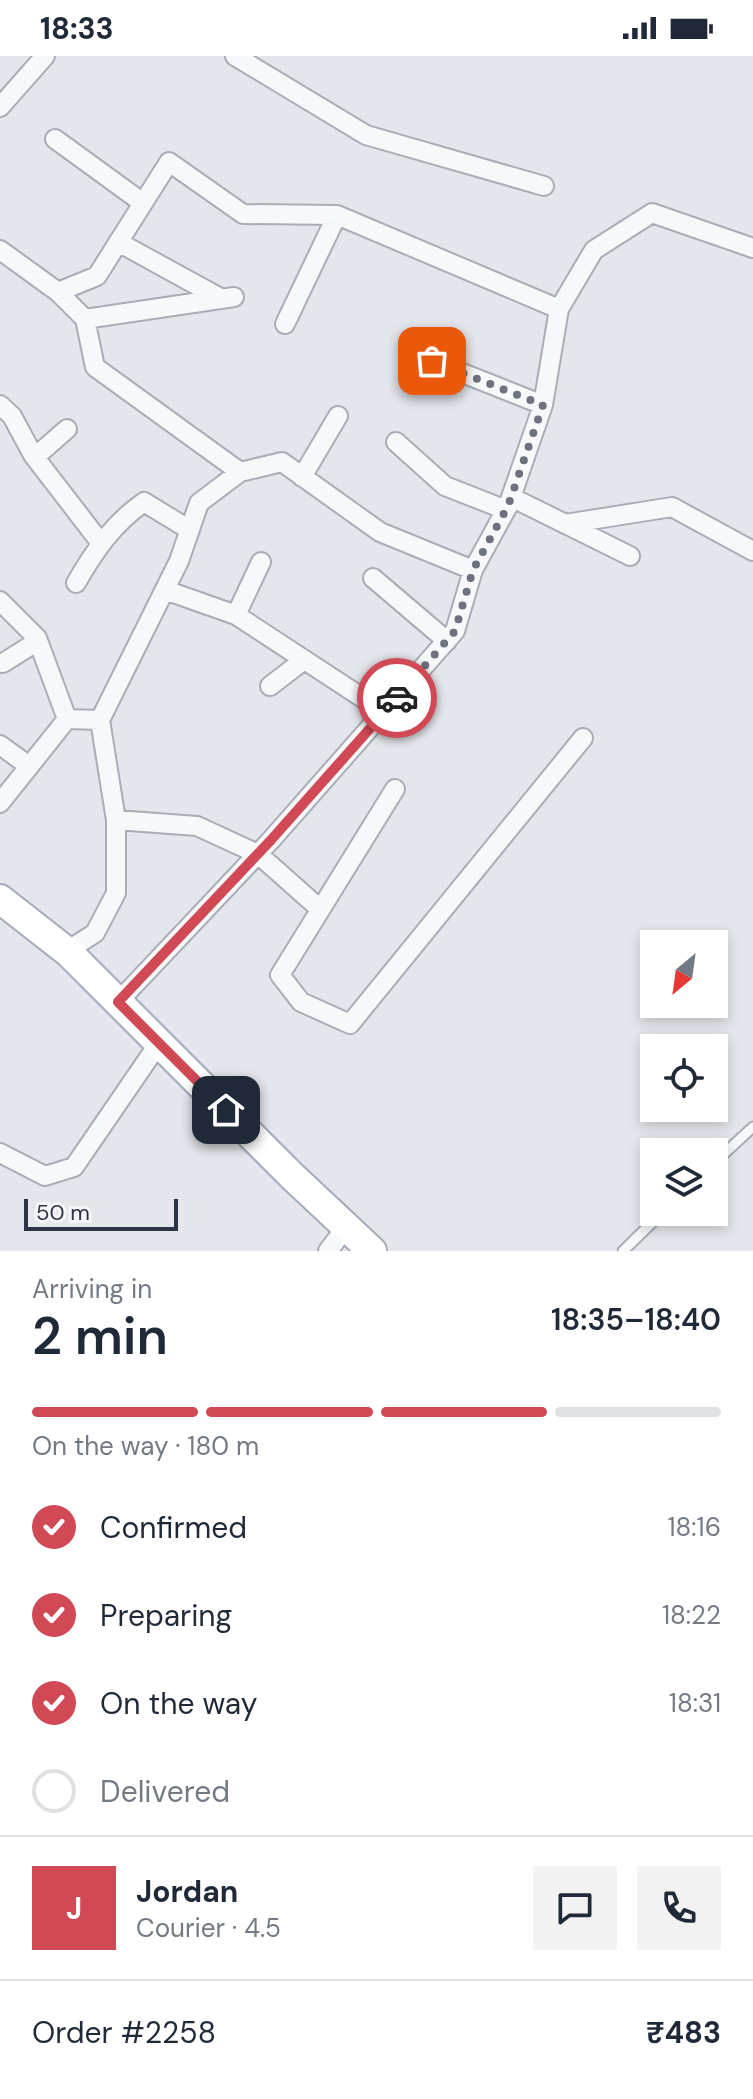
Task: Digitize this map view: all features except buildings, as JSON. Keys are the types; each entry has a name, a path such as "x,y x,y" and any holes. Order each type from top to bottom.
{"main road":[{"path":"0,900 67,951 372,1251"}],"street":[{"path":"0,107 45,56"},
{"path":"242,58 366,135 544,186"},
{"path":"55,139 143,203"},
{"path":"58,292 97,276 169,162 243,214 337,215 559,309"},
{"path":"118,1002 258,854 455,631 473,570 508,504 543,405 559,309 594,250 652,213 753,248"},
{"path":"285,324 337,215"},
{"path":"85,319 228,298 118,242"},
{"path":"0,250 58,292 85,319 95,367 240,472"},
{"path":"432,361 543,405"},
{"path":"0,405 12,416 35,457 100,542"},
{"path":"302,477 338,416"},
{"path":"35,457 67,429"},
{"path":"396,442 445,486 565,524 630,556"},
{"path":"67,951 95,933 116,893 116,820 100,720 165,590 199,503 240,472 282,462 380,532 473,570"},
{"path":"76,583 100,542 125,515 144,502 190,530"},
{"path":"565,524 672,507 753,551"},
{"path":"236,615 261,562"},
{"path":"373,578 447,641"},
{"path":"165,590 236,615 384,712"},
{"path":"0,601 38,641 67,719"},
{"path":"3,663 38,641"},
{"path":"270,686 304,660"},
{"path":"67,719 100,720"},
{"path":"0,803 67,719"},
{"path":"395,789 280,975 301,1002 350,1024 583,738"},
{"path":"0,745 29,766"},
{"path":"116,820 197,826 258,854 320,909"},
{"path":"0,1153 45,1176 74,1167 159,1043"},
{"path":"328,1251 346,1227"}],"lane":[{"path":"728,1150 753,1127"},
{"path":"623,1251 649,1226"}],"way so far":[{"path":"397,698 455,631 473,570 508,506 543,405 432,361"}],"route":[{"path":"226,1110 118,1002 271,840 397,698"}]}
